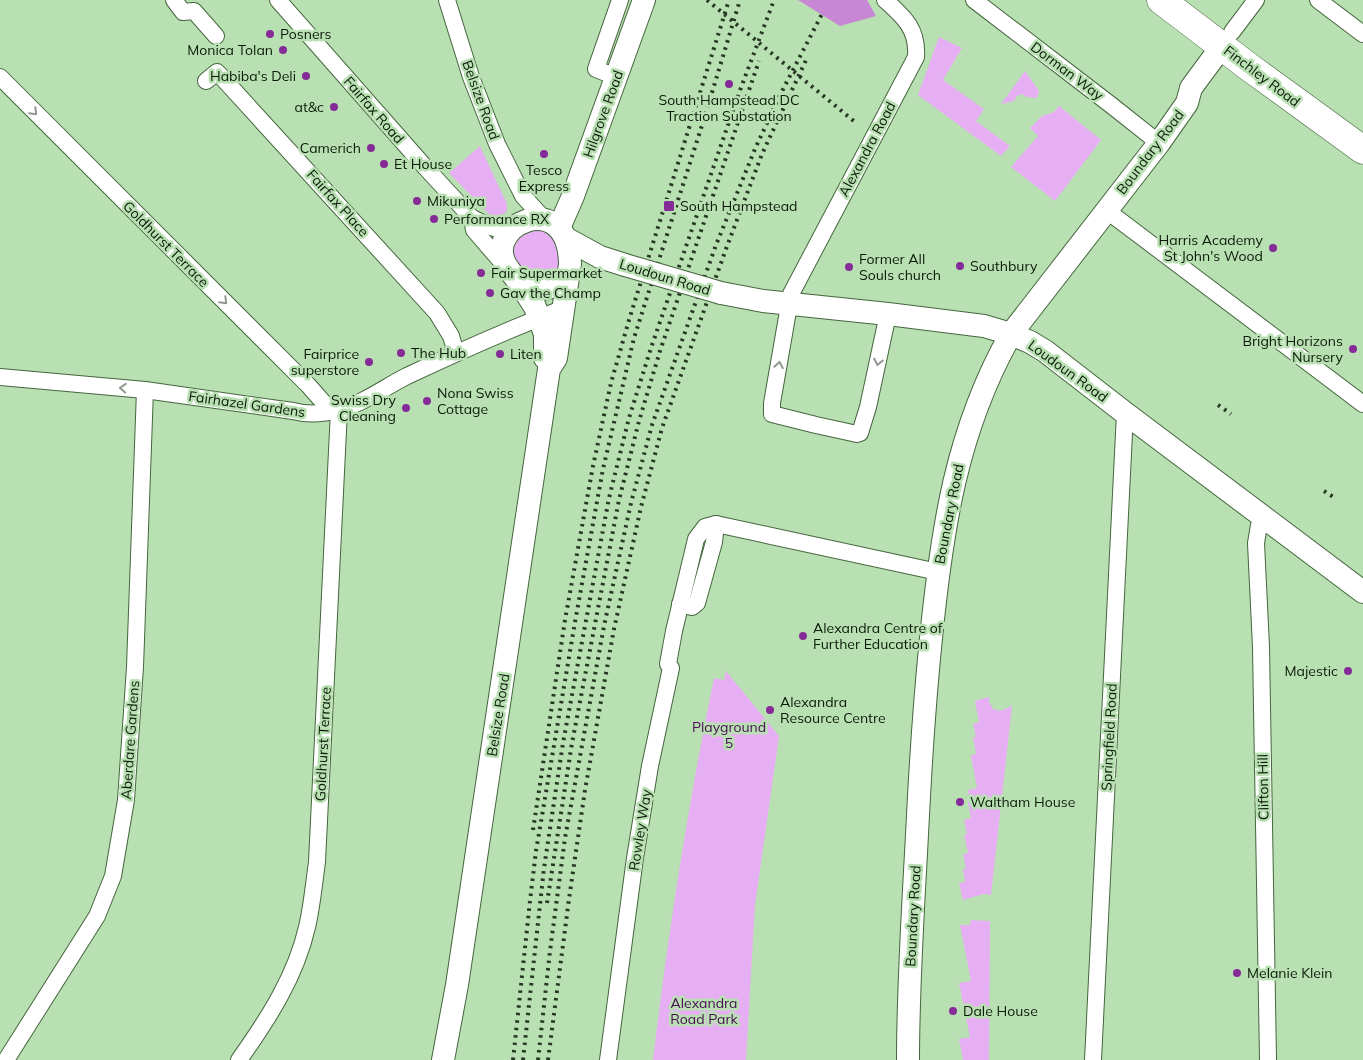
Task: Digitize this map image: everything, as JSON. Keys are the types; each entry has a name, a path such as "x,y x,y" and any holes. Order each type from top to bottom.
{"highway":[{"name":"Finchley Road","path":"1161,0 1227,39 1363,130"},
{"name":"Finchley Road","path":"1190,0 1227,39 1363,150"}],"street":[{"path":"174,0 183,12 194,11 216,36"},
{"name":"Fairfax Road","path":"278,0 472,218 491,227 512,229"},
{"name":"Belsize Road","path":"447,0 472,77 494,136 523,196 557,229"},
{"path":"616,77 596,69 620,0"},
{"name":"Hilgrove Road","path":"557,229 573,196 644,0"},
{"name":"Alexandra Road","path":"885,0 911,26 916,41 916,56 791,294 772,403 772,414 857,434 862,431 888,314"},
{"name":"Dorman Way","path":"974,0 1112,105 1158,143"},
{"name":"Boundary Road","path":"908,1060 921,747 938,572 949,503 968,430 1011,334 1158,143 1186,103 1191,88 1256,0"},
{"path":"1318,0 1363,34"},
{"name":"Fairfax Place","path":"206,82 217,72 299,160 438,313 451,336 456,353"},
{"name":"Goldhurst Terrace","path":"0,78 335,410 317,862 309,917 292,974 260,1030 239,1060"},
{"path":"512,229 523,221 532,219 557,229 570,251 569,270 558,284 546,289 533,290 521,285 505,266 502,248 505,239 512,229 523,196"},
{"path":"1106,210 1363,404"},
{"name":"Fairfax Road","path":"472,218 474,230 505,266"},
{"name":"Loudoun Road","path":"557,229 600,257 721,294 763,301 984,326 1030,342 1045,351 1125,414 1363,592"},
{"name":"Loudoun Road","path":"569,270 585,258 600,257"},
{"name":"Belsize Road","path":"548,369 556,358 569,270"},
{"name":"Belsize Road","path":"443,1060 459,975 548,369 544,356 545,334 540,318 521,285"},
{"name":"Fairhazel Gardens","path":"0,377 145,390 306,414 335,410 355,404 388,385 456,353 562,309"},
{"name":"Aberdare Gardens","path":"6,1060 97,916 113,876 126,800 135,667 145,390"},
{"name":"Springfield Road","path":"1093,1060 1125,414"},
{"name":"Clifton Hill","path":"1265,517 1259,525 1256,543 1261,657 1268,1060"},
{"name":"Rowley Way","path":"608,1060 635,858 650,766 671,668 668,664 696,539 704,527 716,524 938,572"}],"green space":[{"path":"939,37 962,48 943,80 984,109 976,121 1010,146 1001,156 918,95"},
{"path":"1025,71 1039,91 1037,98 1027,97 1022,94 1017,96 1014,101 1001,104"},
{"path":"1059,106 1101,140 1055,201 1011,167 1038,136 1030,128 1042,116 1054,112"},
{"path":"480,146 507,204 507,211 501,216 493,217 488,213 449,173"},
{"path":"532,229 549,231 563,254 555,279 530,281 511,254 519,237"},
{"name":"Alexandra Road Park","path":"726,671 779,736 755,905 746,1060 653,1060 679,869 696,773 714,678 724,680"},
{"path":"989,697 989,702 993,709 1000,711 1012,706 991,895 984,894 963,900 959,883 965,882 963,869 966,868 963,854 968,853 964,835 967,834 964,820 971,818 968,790 977,788 971,755 976,754 973,737 976,737 973,724 979,722 975,701"},
{"path":"971,920 990,921 989,1060 963,1060 959,1039 970,1037 959,983 971,981 960,925 970,925"}],"shaded area":[{"path":"798,0 867,0 876,16 840,26"}],"railway":[{"path":"707,0 855,122"},
{"path":"533,830 565,620 593,466 611,383 729,0"},
{"path":"513,1060 536,851 603,469 634,338 740,0"},
{"path":"523,1060 544,868 563,743 609,498 629,418 651,348 739,93 774,0"},
{"path":"538,1060 565,838 604,626 631,503 652,425 716,245 755,149 779,97 822,14"},
{"path":"548,1060 585,790 614,629 641,507 662,428 726,249 762,154 807,58"},
{"path":"547,903 572,743 619,500 639,421 660,351 759,61"},
{"path":"1218,405 1231,414"},
{"path":"1324,491 1335,498"}],"place":[{"name":"Posners","path":"270,34"},
{"name":"Monica Tolan","path":"283,50"},
{"name":"Habiba's Deli","path":"306,76"},
{"name":"South Hampstead DC Traction Substation","path":"729,84"},
{"name":"at&c","path":"334,107"},
{"name":"Camerich","path":"371,148"},
{"name":"Tesco Express","path":"544,154"},
{"name":"Et House","path":"384,164"},
{"name":"Mikuniya","path":"417,201"},
{"name":"South Hampstead","path":"669,206"},
{"name":"Performance RX","path":"434,219"},
{"name":"Harris Academy St John's Wood","path":"1273,248"},
{"name":"Southbury","path":"960,266"},
{"name":"Former All Souls church","path":"849,267"},
{"name":"Fair Supermarket","path":"481,273"},
{"name":"Gav the Champ","path":"490,293"},
{"name":"Bright Horizons Nursery","path":"1353,349"},
{"name":"The Hub","path":"401,353"},
{"name":"Liten","path":"500,354"},
{"name":"Fairprice superstore","path":"369,362"},
{"name":"Nona Swiss Cottage","path":"427,401"},
{"name":"Swiss Dry Cleaning","path":"406,408"},
{"name":"Alexandra Centre of Further Education","path":"803,636"},
{"name":"Majestic","path":"1348,671"},
{"name":"Alexandra Resource Centre","path":"770,710"},
{"name":"Waltham House","path":"960,802"},
{"name":"Melanie Klein","path":"1237,973"},
{"name":"Dale House","path":"953,1011"}],"park label":[{"name":"Playground 5","path":"729,736"}]}
